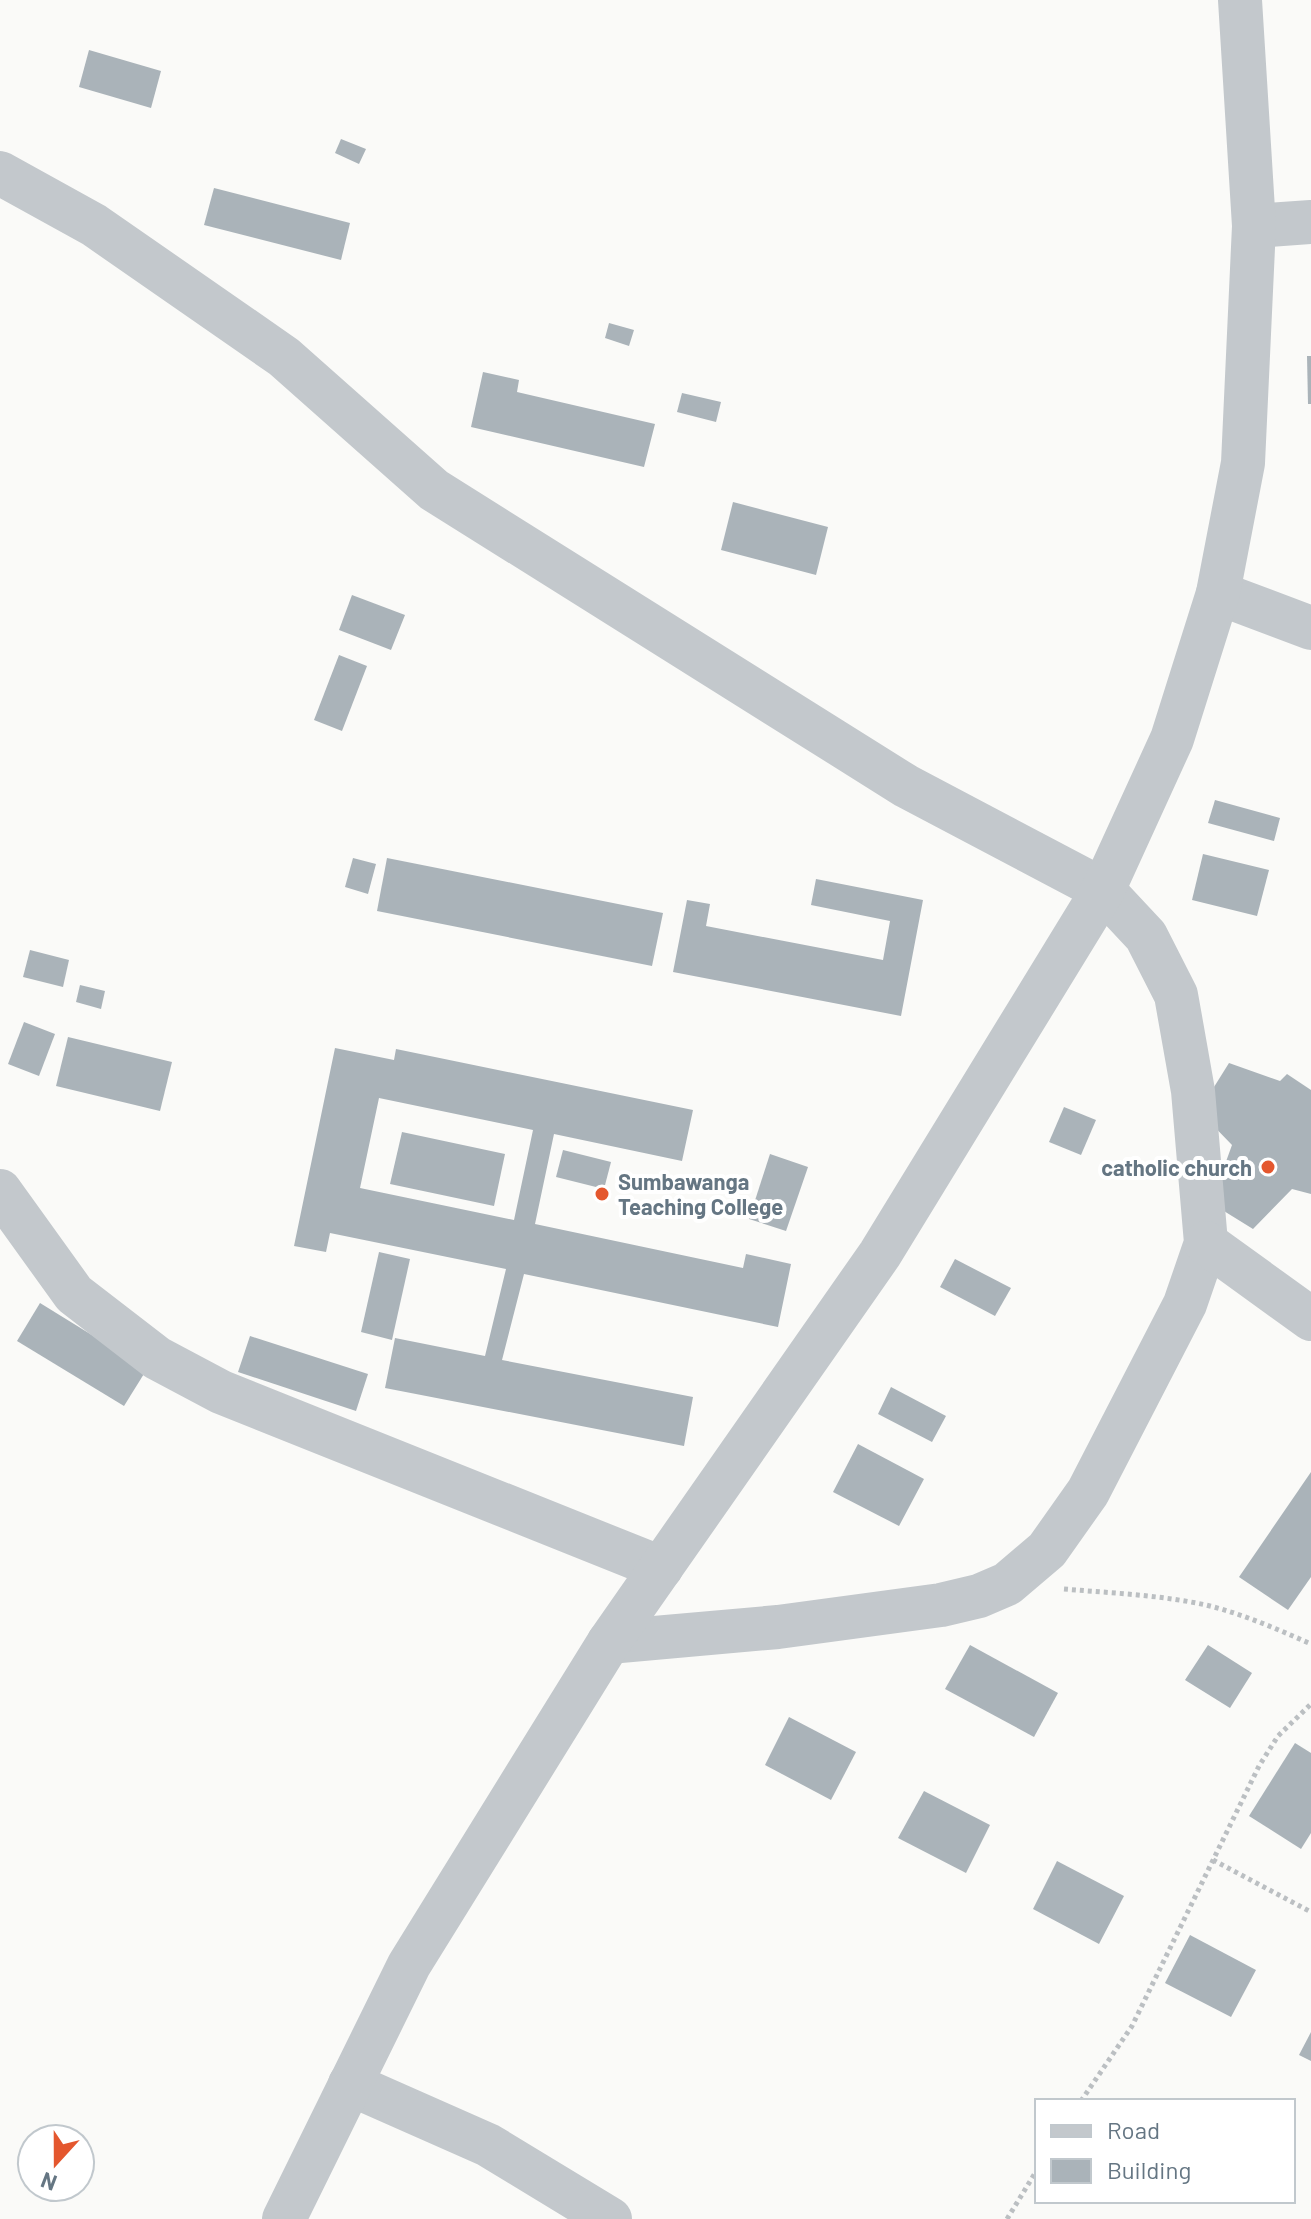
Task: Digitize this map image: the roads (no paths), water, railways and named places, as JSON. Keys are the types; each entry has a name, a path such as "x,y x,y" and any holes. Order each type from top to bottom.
{"street":[{"path":"284,2219 409,1965 609,1642 880,1254 1103,890 1172,739 1218,593 1243,463 1254,226 1240,0"},
{"path":"0,173 94,225 284,357 434,490 906,786 1103,890 1146,936 1176,995 1193,1091 1206,1243 1185,1304 1088,1492 1047,1550 1007,1584 979,1596 941,1605 778,1627 609,1642"},
{"path":"1254,226 1311,222"},
{"path":"1218,593 1311,628"},
{"path":"0,1191 74,1294 157,1358 221,1392 661,1568"},
{"path":"1206,1243 1311,1319"},
{"path":"350,2084 488,2145 610,2219"}],"place":[{"name":"catholic church","path":"1268,1167"},
{"name":"Sumbawanga Teaching College","path":"602,1194"}]}
